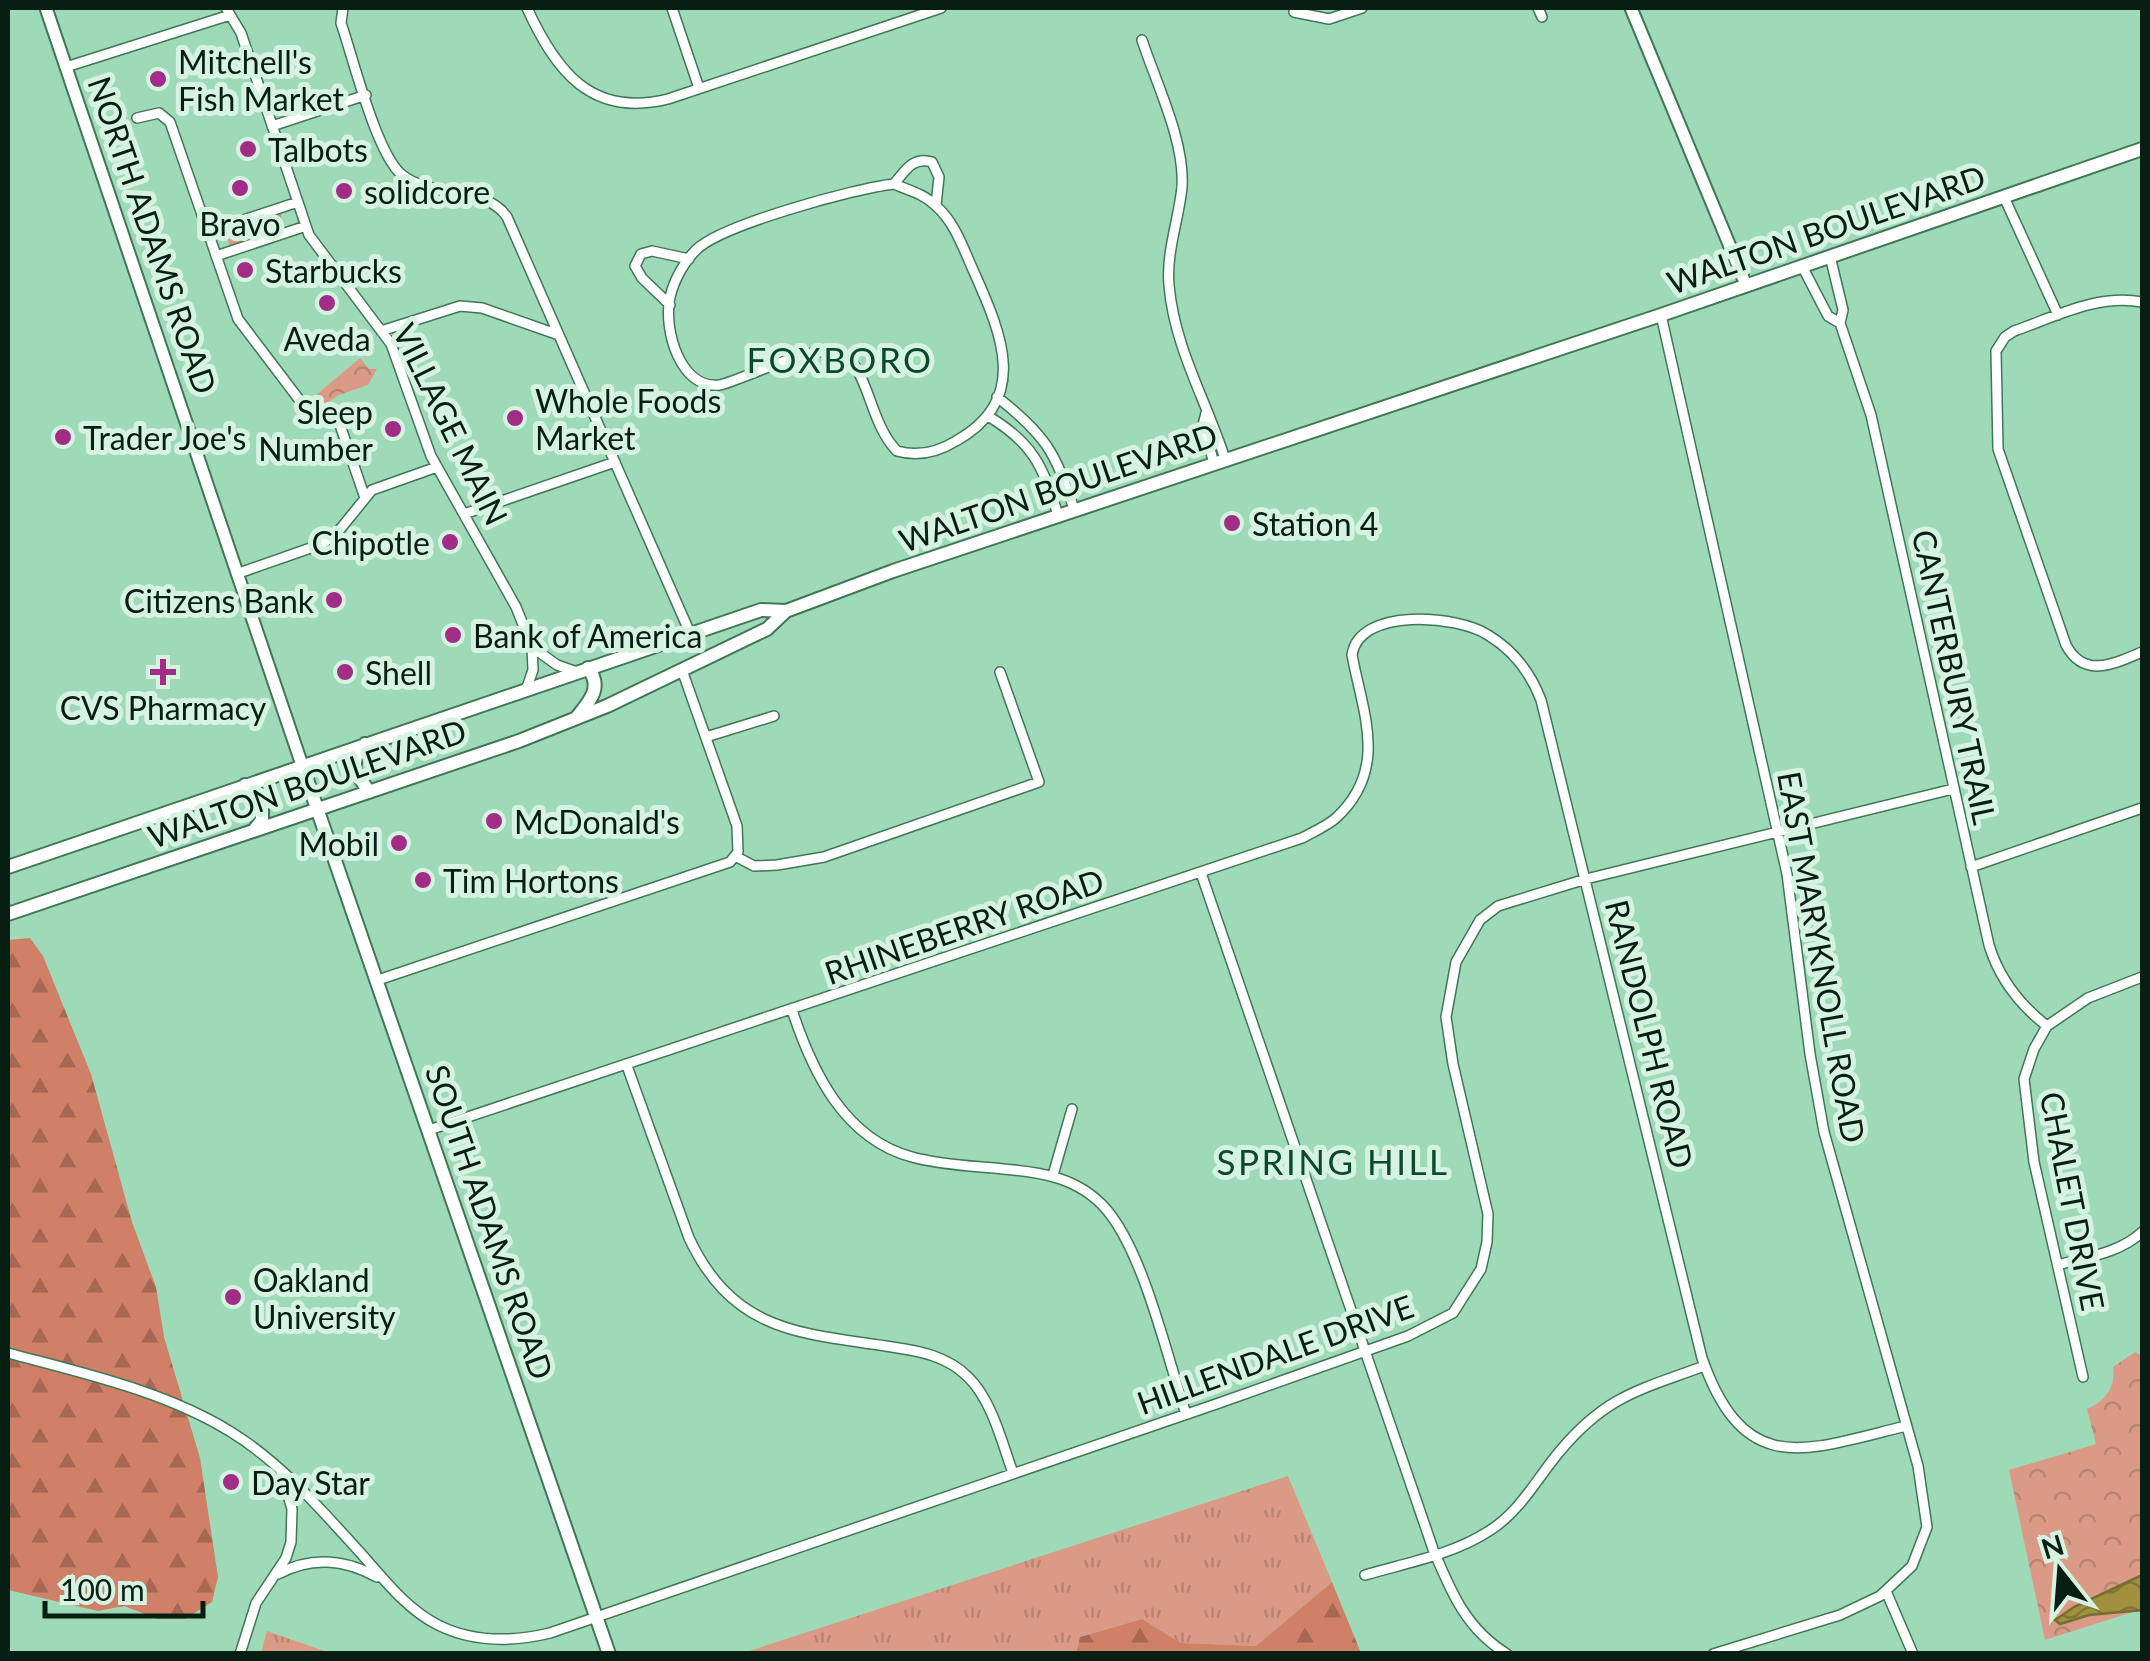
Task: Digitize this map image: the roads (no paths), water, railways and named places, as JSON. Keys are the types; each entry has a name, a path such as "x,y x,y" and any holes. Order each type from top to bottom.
{"main road":[{"name":"WALTON BOULEVARD","path":"8,867 708,627 761,610 786,611 1074,509 1661,316 2142,149"},
{"name":"WALTON BOULEVARD","path":"8,914 575,718 766,629 786,611"},
{"path":"708,627 716,638 713,655"},
{"path":"575,718 596,689 596,680 583,670"},
{"path":"365,744 356,756 354,769 369,792"},
{"name":"SOUTH ADAMS ROAD","path":"302,765 609,1654"},
{"path":"246,785 262,802 262,820 254,831"}],"street":[{"name":"NORTH ADAMS ROAD","path":"46,8 302,765"},
{"path":"342,8 340,18 384,149 400,174 423,186 492,203 504,212 690,634"},
{"path":"527,8 555,60 597,96 625,103 653,102 941,8"},
{"path":"672,8 699,88"},
{"path":"1294,12 1329,19 1362,8"},
{"path":"1630,8 1746,285"},
{"path":"66,66 228,11"},
{"name":"VILLAGE MAIN","path":"228,11 243,40 310,239 397,354 437,467 511,598 532,648"},
{"path":"1142,40 1180,154 1182,186 1169,282 1186,357 1206,413 1214,423 1220,461"},
{"path":"272,126 366,94"},
{"path":"137,118 159,113 170,122 234,312 304,406 339,422 366,498"},
{"path":"894,184 912,164 932,162 939,177 936,205"},
{"path":"894,184 936,205 954,227 1001,340 1004,370 998,398 988,416 952,444 919,455 897,451 884,434 858,368 843,354 813,354 734,382 704,386 692,378 677,352 670,305 679,272 696,249 723,233 836,194 894,184"},
{"path":"2004,196 2058,316"},
{"path":"208,232 298,202"},
{"path":"216,256 306,226"},
{"path":"670,305 635,266 641,254 652,251 689,259"},
{"name":"CANTERBURY TRAIL","path":"1830,256 1843,310 1840,323 1871,415 1994,962 2030,1013 2046,1026"},
{"name":"CANTERBURY TRAIL","path":"1802,266 1828,316 1840,323"},
{"path":"2142,302 2111,298 2014,331 1996,351 2001,462 2071,656 2092,668 2142,652"},
{"path":"382,331 460,306 482,308 559,335"},
{"name":"EAST MARYKNOLL ROAD","path":"1661,316 1788,874 1820,1114 1918,1466 1927,1527 1912,1566 1886,1591"},
{"path":"998,398 1045,439 1060,466 1074,509"},
{"path":"988,416 1011,429 1039,461 1058,515"},
{"path":"464,514 615,462"},
{"path":"240,573 322,544 379,486 437,467"},
{"name":"RANDOLPH ROAD","path":"1353,645 1363,633 1381,626 1435,618 1470,625 1505,647 1534,682 1542,700 1704,1366 1712,1387 1732,1416 1768,1446 1800,1450 1906,1426"},
{"name":"RHINEBERRY ROAD","path":"429,1130 1302,838 1335,818 1356,793 1371,743 1353,645"},
{"path":"532,648 557,665 583,670"},
{"path":"526,690 533,670 532,648"},
{"path":"378,980 715,868 735,856 738,826 682,670"},
{"path":"735,856 754,866 777,866 824,856 1039,782 1000,672"},
{"path":"706,737 774,716"},
{"name":"HILLENDALE DRIVE","path":"388,1584 423,1617 446,1629 480,1638 525,1638 596,1618 1408,1336 1453,1313 1481,1269 1488,1214 1446,1017 1456,962 1480,920 1498,906 1586,879 1953,789"},
{"path":"1971,866 2142,808"},
{"path":"1201,873 1436,1556 1462,1612 1478,1632 1507,1654"},
{"path":"2046,1026 2088,998 2142,977"},
{"path":"792,1010 803,1044 833,1102 866,1133 911,1157 1053,1175 1075,1184 1108,1210 1129,1244 1186,1414"},
{"name":"CHALET DRIVE","path":"2046,1026 2024,1079 2025,1096 2034,1162 2083,1378"},
{"path":"628,1066 702,1266 725,1292 743,1308 800,1334 928,1352 956,1366 972,1380 988,1408 1014,1473"},
{"path":"1053,1175 1072,1109"},
{"path":"2058,1266 2131,1243 2142,1232"},
{"path":"8,1354 182,1406 233,1432 276,1466 388,1584"},
{"path":"1365,1575 1436,1556 1487,1533 1542,1478 1578,1432 1614,1400 1704,1366"},
{"path":"240,1654 256,1604 289,1550 293,1525 290,1499 276,1466"},
{"path":"275,1576 299,1564 327,1561 352,1565 388,1584"},
{"path":"1713,1654 1840,1615 1886,1591 1913,1654"}],"water":[{"path":"2142,1575 2142,1610 2089,1615 2060,1624 2055,1620 2074,1607"}],"place":[{"name":"Mitchell's Fish Market","path":"158,79"},
{"name":"Talbots","path":"248,149"},
{"name":"Bravo","path":"240,188"},
{"name":"solidcore","path":"344,191"},
{"name":"Starbucks","path":"245,270"},
{"name":"Aveda","path":"327,303"},
{"name":"Whole Foods Market","path":"515,418"},
{"name":"Sleep Number","path":"393,429"},
{"name":"Trader Joe's","path":"63,437"},
{"name":"Station 4","path":"1232,523"},
{"name":"Chipotle","path":"450,542"},
{"name":"Citizens Bank","path":"334,600"},
{"name":"Bank of America","path":"453,635"},
{"name":"CVS Pharmacy","path":"163,672"},
{"name":"Shell","path":"345,672"},
{"name":"McDonald's","path":"494,821"},
{"name":"Mobil","path":"399,843"},
{"name":"Tim Hortons","path":"423,880"},
{"name":"Oakland University","path":"233,1297"},
{"name":"Day Star","path":"231,1482"}],"district":[{"name":"FOXBORO","path":"840,359"},
{"name":"SPRING HILL","path":"1333,1161"}]}
